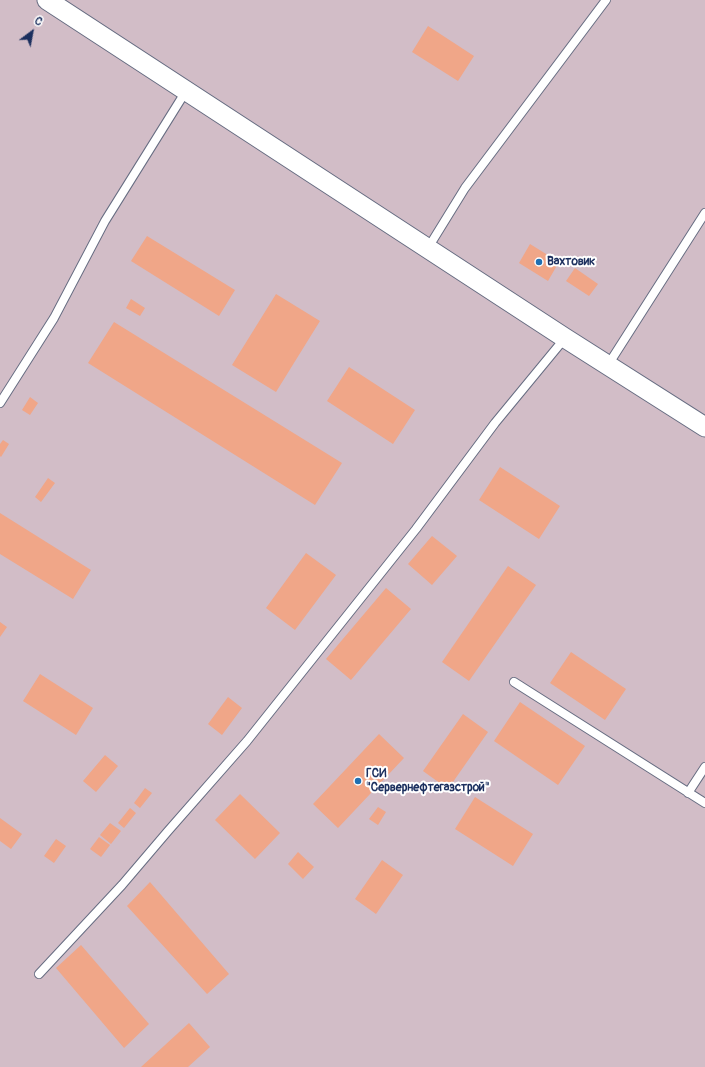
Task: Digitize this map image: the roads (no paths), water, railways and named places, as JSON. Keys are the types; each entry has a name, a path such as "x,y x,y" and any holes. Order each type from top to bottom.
{"street":[{"path":"47,0 705,427"}],"lane":[{"path":"428,248 465,188 606,0"},
{"path":"0,403 54,318 105,221 186,91"},
{"path":"608,365 705,213"},
{"path":"39,974 122,885 247,741 416,529 495,423 566,338"},
{"path":"514,682 705,803"},
{"path":"688,792 705,767"}],"place":[{"name":"Вахтовик","path":"539,262"},
{"name":"ГСИ \"Сервернефтегазстрой\"","path":"358,781"}]}
